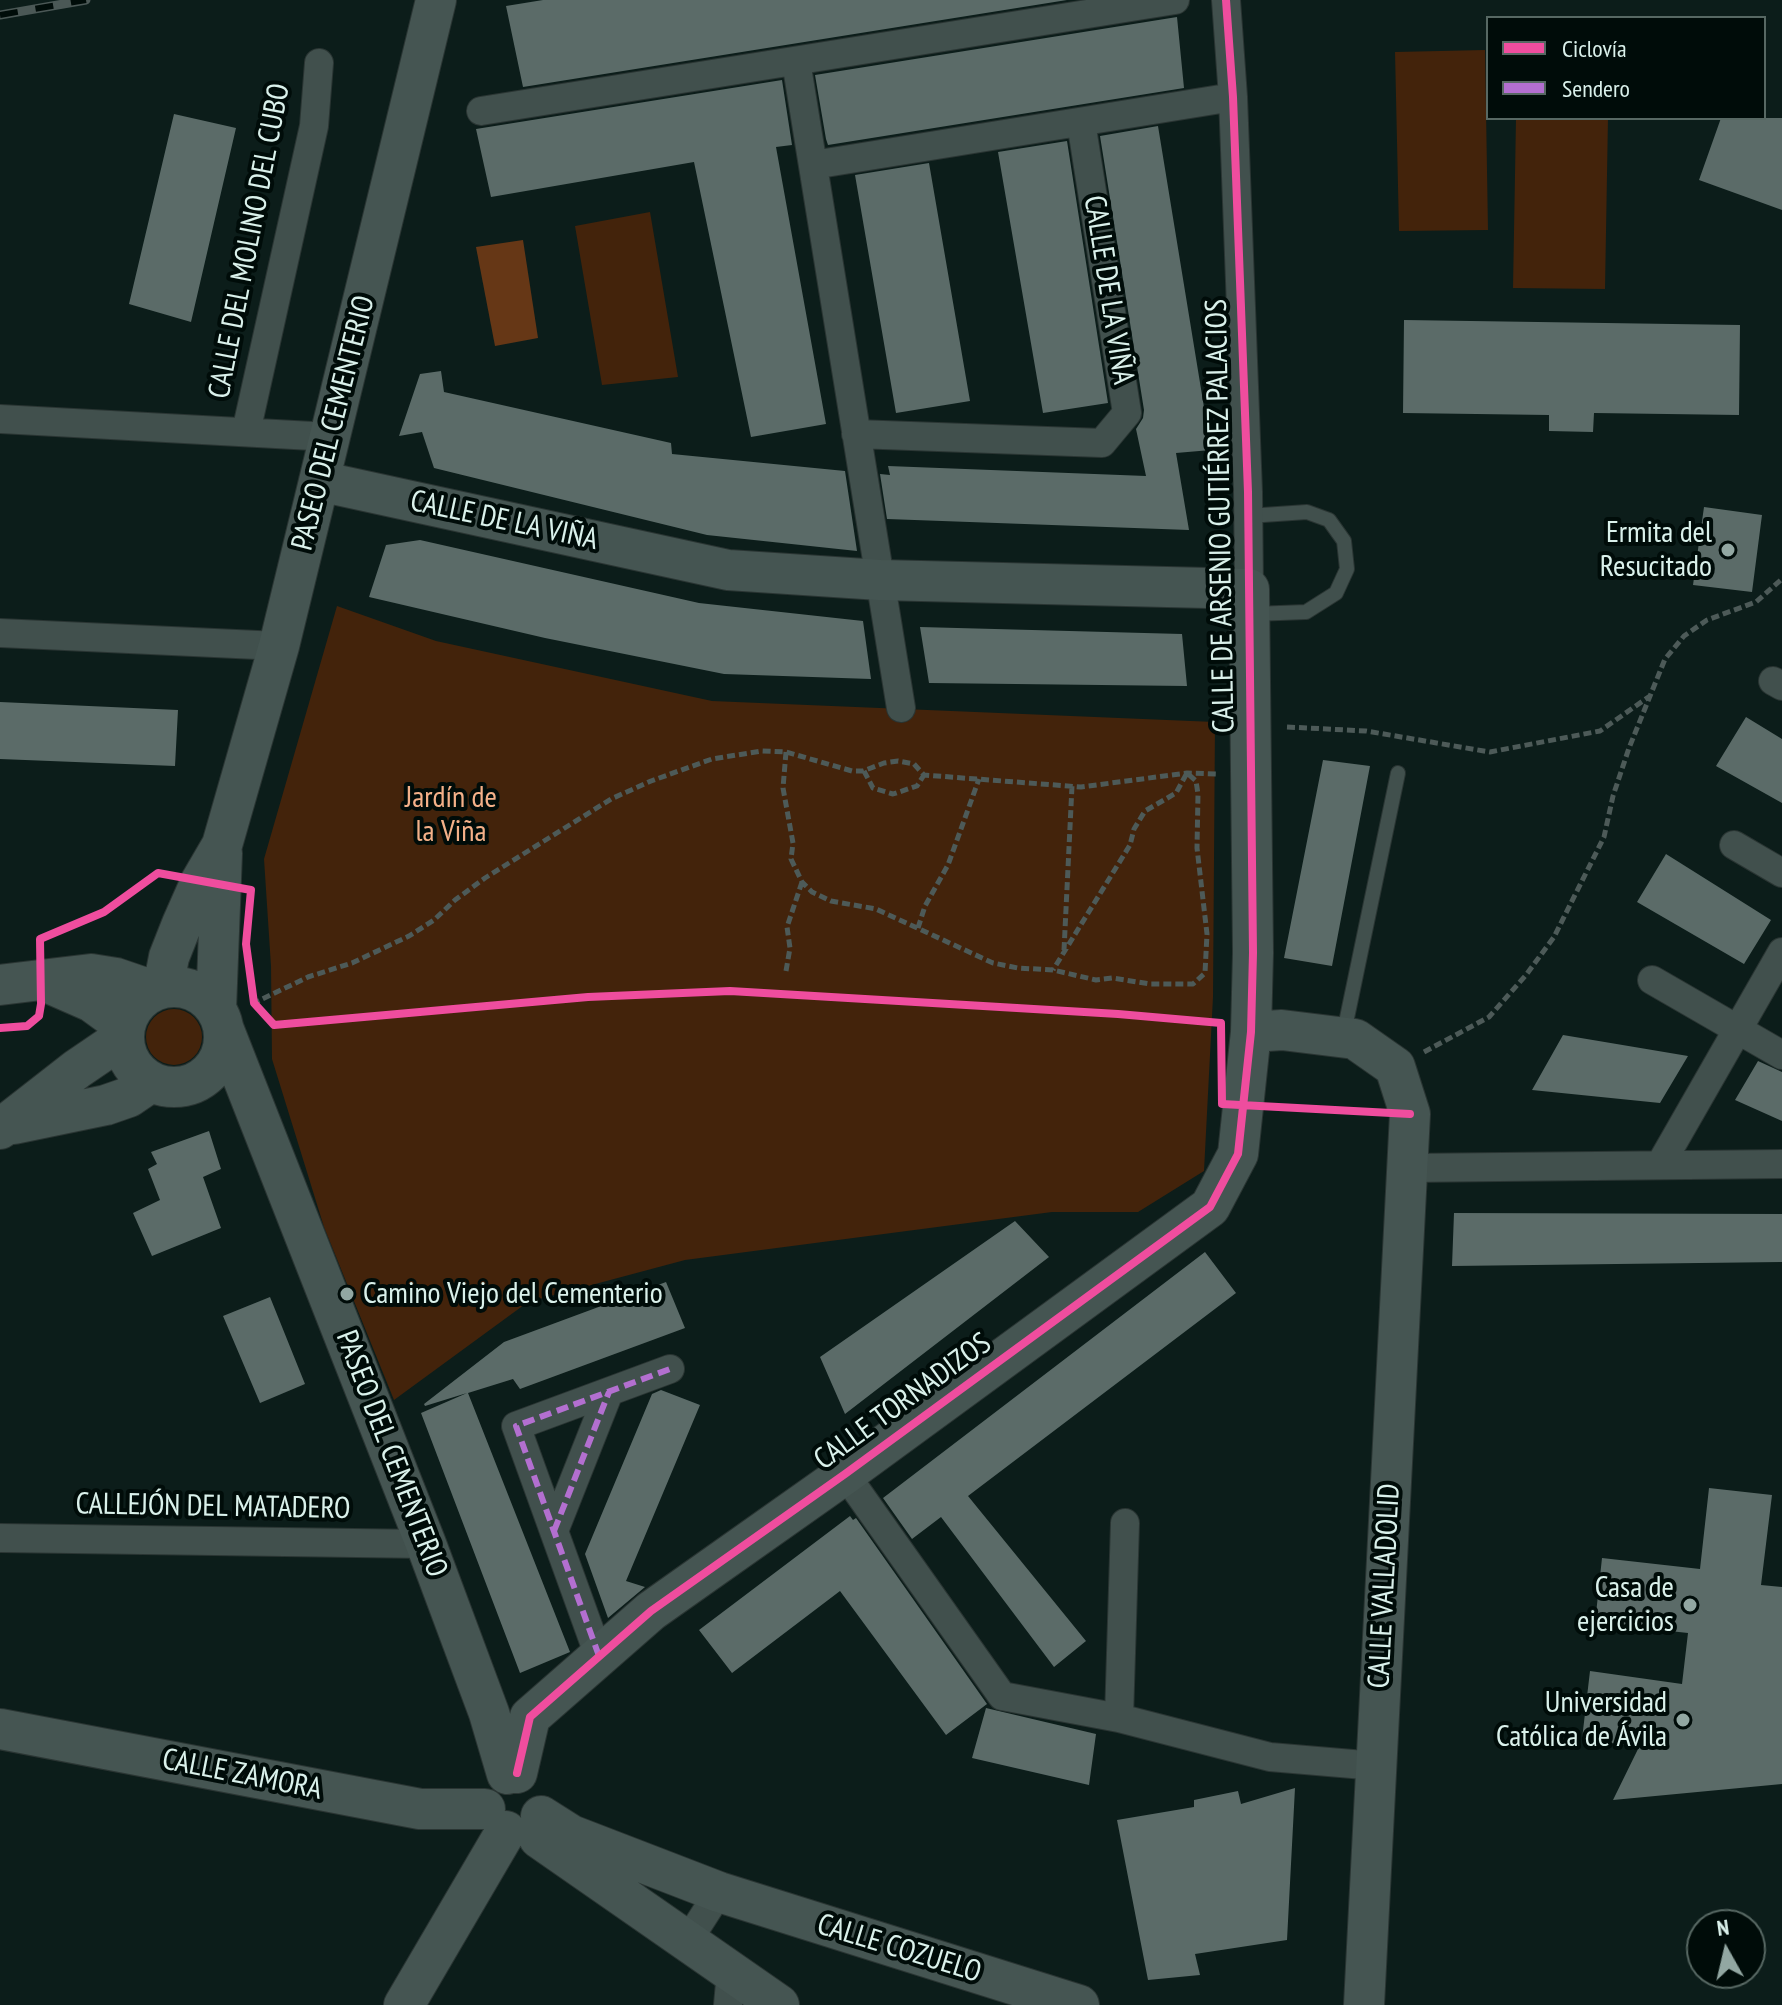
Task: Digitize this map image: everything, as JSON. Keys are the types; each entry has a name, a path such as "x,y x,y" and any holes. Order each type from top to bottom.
{"street":[{"name":"PASEO DEL CEMENTERIO","path":"159,990 182,924 222,845 279,646 436,0"},
{"path":"481,111 1175,0"},
{"name":"CALLE DE ARSENIO GUTIÉRREZ PALACIOS","path":"1226,0 1233,97 1248,516 1253,953 1251,1032"},
{"path":"796,61 901,708"},
{"name":"CALLE DEL MOLINO DEL CUBO","path":"246,432 314,126 319,63"},
{"path":"813,165 1233,97"},
{"name":"CALLE DE LA VIÑA","path":"856,434 1102,443 1127,413 1081,122"},
{"name":"CALLE DEL MOLINO DEL CUBO","path":"0,419 331,437"},
{"name":"CALLE DE LA VIÑA","path":"319,481 728,570 1249,602"},
{"path":"0,633 279,646"},
{"name":"PASEO DEL CEMENTERIO","path":"222,845 229,1015 267,1137 512,1774"},
{"path":"1734,845 1782,873"},
{"path":"1660,1165 1782,952"},
{"path":"0,985 91,974 159,990 179,987 193,991 229,1015 220,1059 211,1072 199,1081 175,1088 151,1082 131,1063 126,1051 125,1032 136,1006 159,990"},
{"path":"40,980 92,1002 125,1032"},
{"path":"1652,980 1782,1055"},
{"name":"CALLE VALLADOLID","path":"1251,1032 1282,1030 1355,1039 1395,1067 1410,1114 1364,2005"},
{"path":"3,1128 125,1032"},
{"name":"CALLE TORNADIZOS","path":"512,1774 530,1717 651,1611 845,1474 1210,1207 1238,1154 1251,1032"},
{"name":"PASEO DEL CEMENTERIO","path":"199,1081 267,1137"},
{"path":"3,1128 106,1105 129,1097 151,1082"},
{"path":"1407,1168 1782,1164"},
{"path":"599,1656 516,1426 670,1369"},
{"path":"554,1531 609,1392"},
{"path":"845,1474 1002,1696 1119,1718 1270,1757 1376,1766"},
{"path":"1119,1718 1125,1523"},
{"name":"CALLEJÓN DEL MATADERO","path":"0,1538 426,1544"},
{"name":"CALLE ZAMORA","path":"0,1729 420,1809 515,1822"},
{"path":"404,2005 515,1822 543,1798 534,1781 512,1774 489,1787 515,1822 687,1942 730,1989 779,2005"},
{"name":"CALLE COZUELO","path":"515,1822 571,1835 719,1892 1079,2005"},
{"path":"687,1942 719,1892"}],"lane":[{"path":"1248,516 1307,512 1329,520 1344,541 1347,569 1336,593 1306,612 1249,602"},
{"path":"1343,1037 1398,773"}],"path":[{"path":"1426,1063 1421,1053 1489,1017 1554,937 1604,837 1613,796 1665,659 1684,636 1707,620 1756,602 1782,579"},
{"path":"1250,727 1366,731 1490,752 1600,731 1650,695"},
{"path":"229,1015 409,936 434,920 485,878 611,799 712,759 762,751 786,752 852,771 898,761 914,764 924,775 1072,786 1187,773 1251,774"},
{"path":"786,752 783,788 793,843 791,859 802,882 812,892 831,901 876,909 993,963 1053,970 1096,980 1112,978 1150,984 1193,984 1205,973 1207,934 1197,848 1198,794 1196,781 1187,773"},
{"path":"863,771 873,788 893,794 917,786 924,775"},
{"path":"1053,970 1130,845 1134,829 1145,811 1176,793 1187,773"},
{"path":"918,928 925,906 948,865 979,779"},
{"path":"1064,951 1072,786"},
{"path":"786,971 790,948 787,927 802,882"},
{"path":"229,1015 252,988"},
{"path":"229,1015 264,1014"}],"green space":[{"path":"1485,50 1488,230 1399,231 1395,52"},
{"path":"1516,120 1608,120 1605,289 1513,288"},
{"path":"650,212 678,377 602,385 575,226"},
{"name":"Jardín de la Viña","path":"337,606 436,641 712,701 1215,722 1213,997 1204,1171 1138,1212 1052,1212 685,1260 528,1302 394,1400 324,1227 272,1059 271,966 264,859"},
{"path":"174,1009 194,1017 202,1037 194,1057 174,1065 154,1057 146,1037 154,1017"}],"shaded area":[{"path":"523,240 538,338 495,346 476,247"}],"building":[{"path":"543,0 1067,0 523,87 506,6"},
{"path":"1177,17 1184,88 828,145 815,75"},
{"path":"782,80 792,145 776,147 826,424 751,437 694,162 491,197 476,129"},
{"path":"174,114 236,128 191,322 129,304"},
{"path":"1782,118 1782,210 1699,180 1720,120"},
{"path":"1158,126 1211,450 1176,453 1189,530 887,519 880,474 890,475 888,466 1146,476 1136,429 1144,410 1100,136"},
{"path":"1067,141 1108,403 1043,413 998,152"},
{"path":"929,163 970,401 896,413 855,175"},
{"path":"1404,320 1740,325 1739,415 1594,413 1593,432 1549,431 1549,415 1403,413"},
{"path":"441,371 444,392 671,443 672,454 845,471 857,551 707,535 434,468 422,432 399,436 420,374"},
{"name":"Ermita del Resucitado","path":"1704,507 1762,515 1752,592 1693,585"},
{"path":"420,540 699,603 863,621 871,679 724,674 545,638 369,597 386,545"},
{"path":"920,627 1182,634 1187,686 929,683"},
{"path":"0,702 178,710 175,766 0,759"},
{"path":"1746,717 1782,739 1782,803 1716,766"},
{"path":"1323,760 1370,766 1332,966 1284,958"},
{"path":"1666,854 1771,920 1744,964 1637,902"},
{"path":"1563,1035 1688,1056 1660,1103 1532,1090"},
{"path":"1758,1061 1782,1072 1782,1121 1735,1100"},
{"path":"209,1131 221,1169 203,1177 221,1228 152,1256 133,1213 160,1200 148,1169 157,1164 151,1152"},
{"path":"1454,1213 1782,1214 1782,1262 1452,1266"},
{"path":"1015,1221 1049,1257 845,1414 820,1357"},
{"path":"1205,1252 1236,1293 968,1496 1086,1641 1054,1667 941,1517 912,1539 883,1498"},
{"path":"666,1282 685,1328 520,1389 513,1379 468,1393 570,1652 520,1673 421,1413 467,1393 424,1404 504,1342"},
{"path":"270,1297 305,1384 260,1403 223,1316"},
{"path":"661,1390 700,1405 626,1581 645,1587 608,1618 585,1554 652,1394"},
{"path":"1709,1488 1772,1495 1761,1585 1782,1587 1782,1784 1613,1800 1639,1747 1582,1739 1590,1671 1682,1684 1688,1633 1595,1623 1602,1558 1700,1569"},
{"path":"850,1516 853,1520 856,1518 987,1704 946,1735 840,1591 732,1673 699,1630"},
{"path":"986,1708 1096,1734 1089,1785 972,1758"},
{"path":"1295,1788 1287,1940 1195,1954 1200,1975 1148,1980 1117,1820 1194,1807 1194,1800 1238,1791 1241,1804"}],"railway":[{"path":"0,15 86,0"}],"marked path":[{"path":"599,1656 516,1426 670,1369"},
{"path":"554,1531 609,1392"}],"cycle path":[{"path":"517,1773 530,1717 651,1611 845,1474 1210,1207 1238,1154 1251,1032 1253,953 1248,492 1233,97 1226,0"},
{"path":"0,1028 27,1026 39,1016 40,939 104,912 158,873 251,890 246,944 254,1003 274,1025 588,997 730,991 1118,1014 1221,1023 1222,1104 1410,1114"}],"place":[{"name":"Ermita del Resucitado","path":"1728,550"},
{"name":"Camino Viejo del Cementerio","path":"347,1294"},
{"name":"Casa de ejercicios","path":"1690,1605"},
{"name":"Universidad Católica de Ávila","path":"1683,1720"}]}
